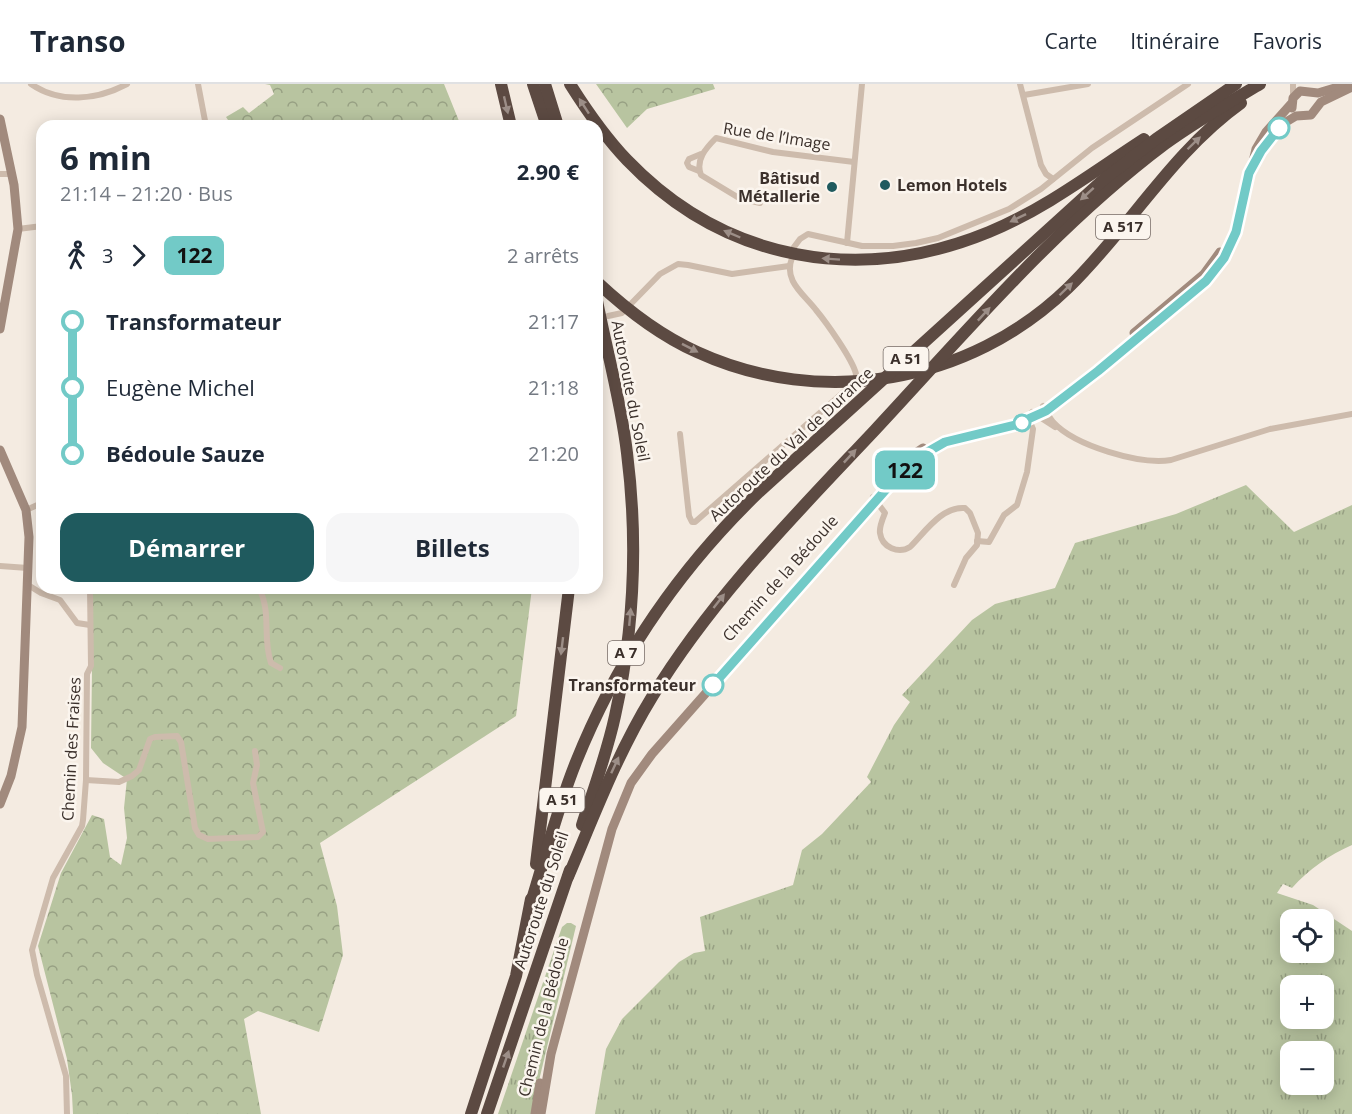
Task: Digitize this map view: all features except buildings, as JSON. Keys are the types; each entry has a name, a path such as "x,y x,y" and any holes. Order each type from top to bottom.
{"highway":[{"path":"501,84 510,120"},
{"path":"533,84 545,120"},
{"path":"545,84 556,120"},
{"path":"570,84 594,120"},
{"path":"603,132 644,177 676,203 727,232 793,253 849,260 896,258 939,249 990,231 1026,214 1060,195 1203,99 1234,84"},
{"name":"Autoroute du Val de Durance","path":"530,906 564,793 589,730 646,627 701,553 759,492 1103,180 1234,84"},
{"name":"A 51","path":"568,877 612,771 639,720 693,636 738,578 1010,286 1076,220 1127,174 1164,145 1260,84"},
{"name":"A 517","path":"603,287 640,319 696,352 734,366 772,376 824,382 853,382 892,378 930,369 966,356 1014,331 1067,289 1193,144 1227,113 1269,84"},
{"name":"Autoroute du Soleil","path":"487,1114 568,877 615,715 624,664 632,602 633,529 627,453 603,331"},
{"name":"Autoroute du Soleil","path":"471,1114 516,976 530,906 568,594"}],"street":[{"path":"31,84 50,94 85,98 108,93 127,84"},
{"path":"198,84 205,120"},
{"path":"847,243 862,84"},
{"path":"1020,84 1041,165 1046,174 1053,179"},
{"path":"1024,95 1088,84"},
{"path":"680,434 689,516 692,522 695,522 853,385 856,374 850,362 823,318 795,286 789,266 800,238 808,234 862,246 893,246 938,238 1009,209 1179,87 1188,84"},
{"path":"1317,107 1317,98 1293,84 1294,111 1300,116 1311,115 1322,102 1352,87"},
{"path":"1292,101 1297,93 1307,91 1318,93 1348,84"},
{"name":"Chemin de la Bédoule","path":"541,1114 551,1054 592,902 612,829 631,783 669,733 905,461 929,444 965,430 1033,416 1204,274 1228,239 1240,213 1249,173 1261,140 1292,101"},
{"name":"Chemin de la Bédoule","path":"1249,173 1274,134 1286,122 1300,116"},
{"path":"0,119 12,174 18,229 0,329"},
{"name":"Rue de l’Image","path":"701,154 718,138 773,152 854,162"},
{"path":"699,171 701,154 689,159 688,167 699,171 705,179 740,198 760,203"},
{"path":"0,174 12,174"},
{"path":"18,229 36,227"},
{"path":"608,316 622,313 660,274 678,264 732,274 789,266"},
{"path":"1044,408 1054,423 1067,432"},
{"path":"977,541 989,542 1004,515 1017,506 1028,472 1033,416 1118,455 1162,462 1270,429 1352,414"},
{"path":"0,450 26,510 29,537 22,727 11,776 0,804"},
{"path":"874,499 885,513 880,532 884,542 895,551 903,551 910,547 947,510 956,507 964,508 970,513 978,533 977,545 966,558 954,585"},
{"name":"Chemin de la Bédoule","path":"535,1114 546,1053 603,838 632,771 666,729 874,499"},
{"path":"26,510 36,506"},
{"path":"0,566 28,568"},
{"path":"28,585 36,590"},
{"path":"44,594 60,600 77,623 90,625"},
{"name":"Chemin des Fraises","path":"67,1114 66,1076 32,950 53,878 82,826 86,780 87,674 91,666 90,594"},
{"path":"261,594 268,616 268,655 271,663 280,668"},
{"path":"86,780 123,782 139,770 150,740 155,737 177,736 181,742 195,828 199,835 208,840 258,837 263,832 252,783 257,765 255,751"}],"green space":[{"path":"265,84 444,84 459,120 228,120 226,117 243,107 249,113 274,94 270,85"},
{"path":"596,84 713,84 715,89 647,109 627,128"},
{"path":"1246,485 1294,532 1352,505 1352,845 1320,863 1292,888 1283,884 1277,893 1319,909 1280,909 1280,963 1334,963 1334,919 1352,931 1352,1114 595,1114 606,1049 622,1019 679,962 694,953 705,951 700,917 793,885 802,850 822,834 871,782 867,777 894,725 910,702 902,695 972,620 995,604 1055,588 1075,543 1176,514"},
{"path":"93,594 531,594 516,716 320,843 337,906 343,955 319,1032 258,1011 244,1019 261,1114 73,1114 67,1059 38,946 61,873 92,815 104,819 110,857 121,865 127,838 124,808 127,779 103,763 91,748"},
{"path":"567,923 576,926 531,1114 498,1114 562,927"}],"bus line":[{"name":"122","path":"713,685 897,477 924,454 945,442 1015,425 1046,411 1206,281 1224,258 1236,232 1249,173 1261,151 1279,128"}],"place":[{"name":"Lemon Hotels","path":"885,185"},
{"name":"Bâtisud Métallerie","path":"832,187"},
{"name":"Transformateur","path":"713,685"}]}
